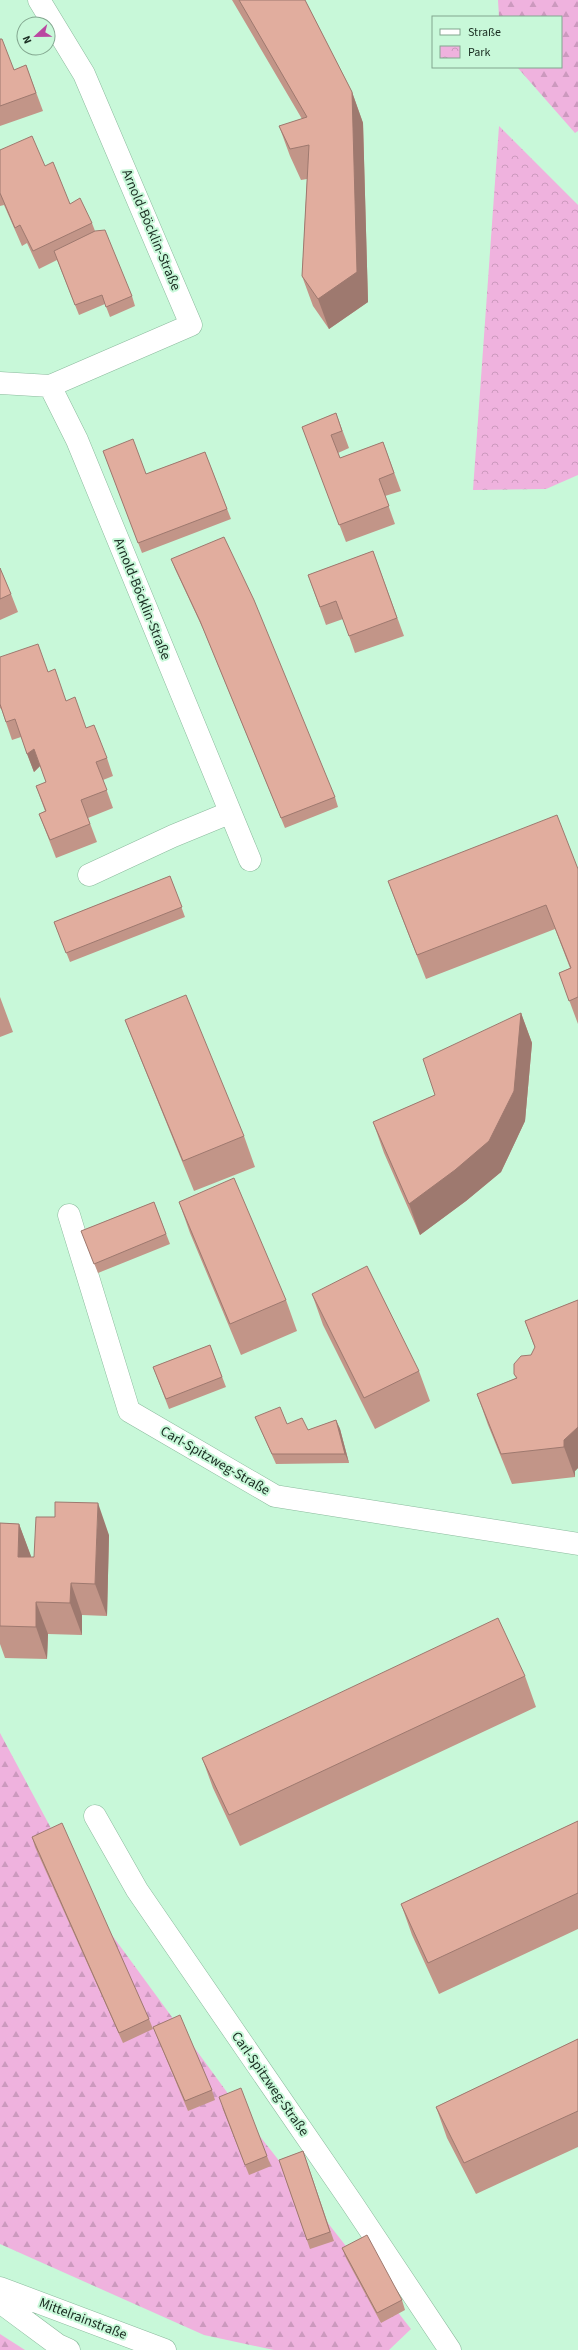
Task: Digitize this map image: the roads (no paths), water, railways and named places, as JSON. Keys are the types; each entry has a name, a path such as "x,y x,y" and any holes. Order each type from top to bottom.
{"street":[{"name":"Arnold-Böcklin-Straße","path":"0,383 50,386 191,325 84,74 39,0"},
{"name":"Arnold-Böcklin-Straße","path":"50,386 77,440 229,813 250,860"},
{"path":"89,874 229,813"},
{"name":"Carl-Spitzweg-Straße","path":"69,1215 129,1411 275,1496 578,1544"},
{"name":"Carl-Spitzweg-Straße","path":"95,1816 138,1890 352,2203 450,2350"},
{"name":"Mittelrainstraße","path":"0,2288 165,2350"},
{"name":"Mittelrainstraße","path":"0,2302 58,2345 69,2350"}]}
